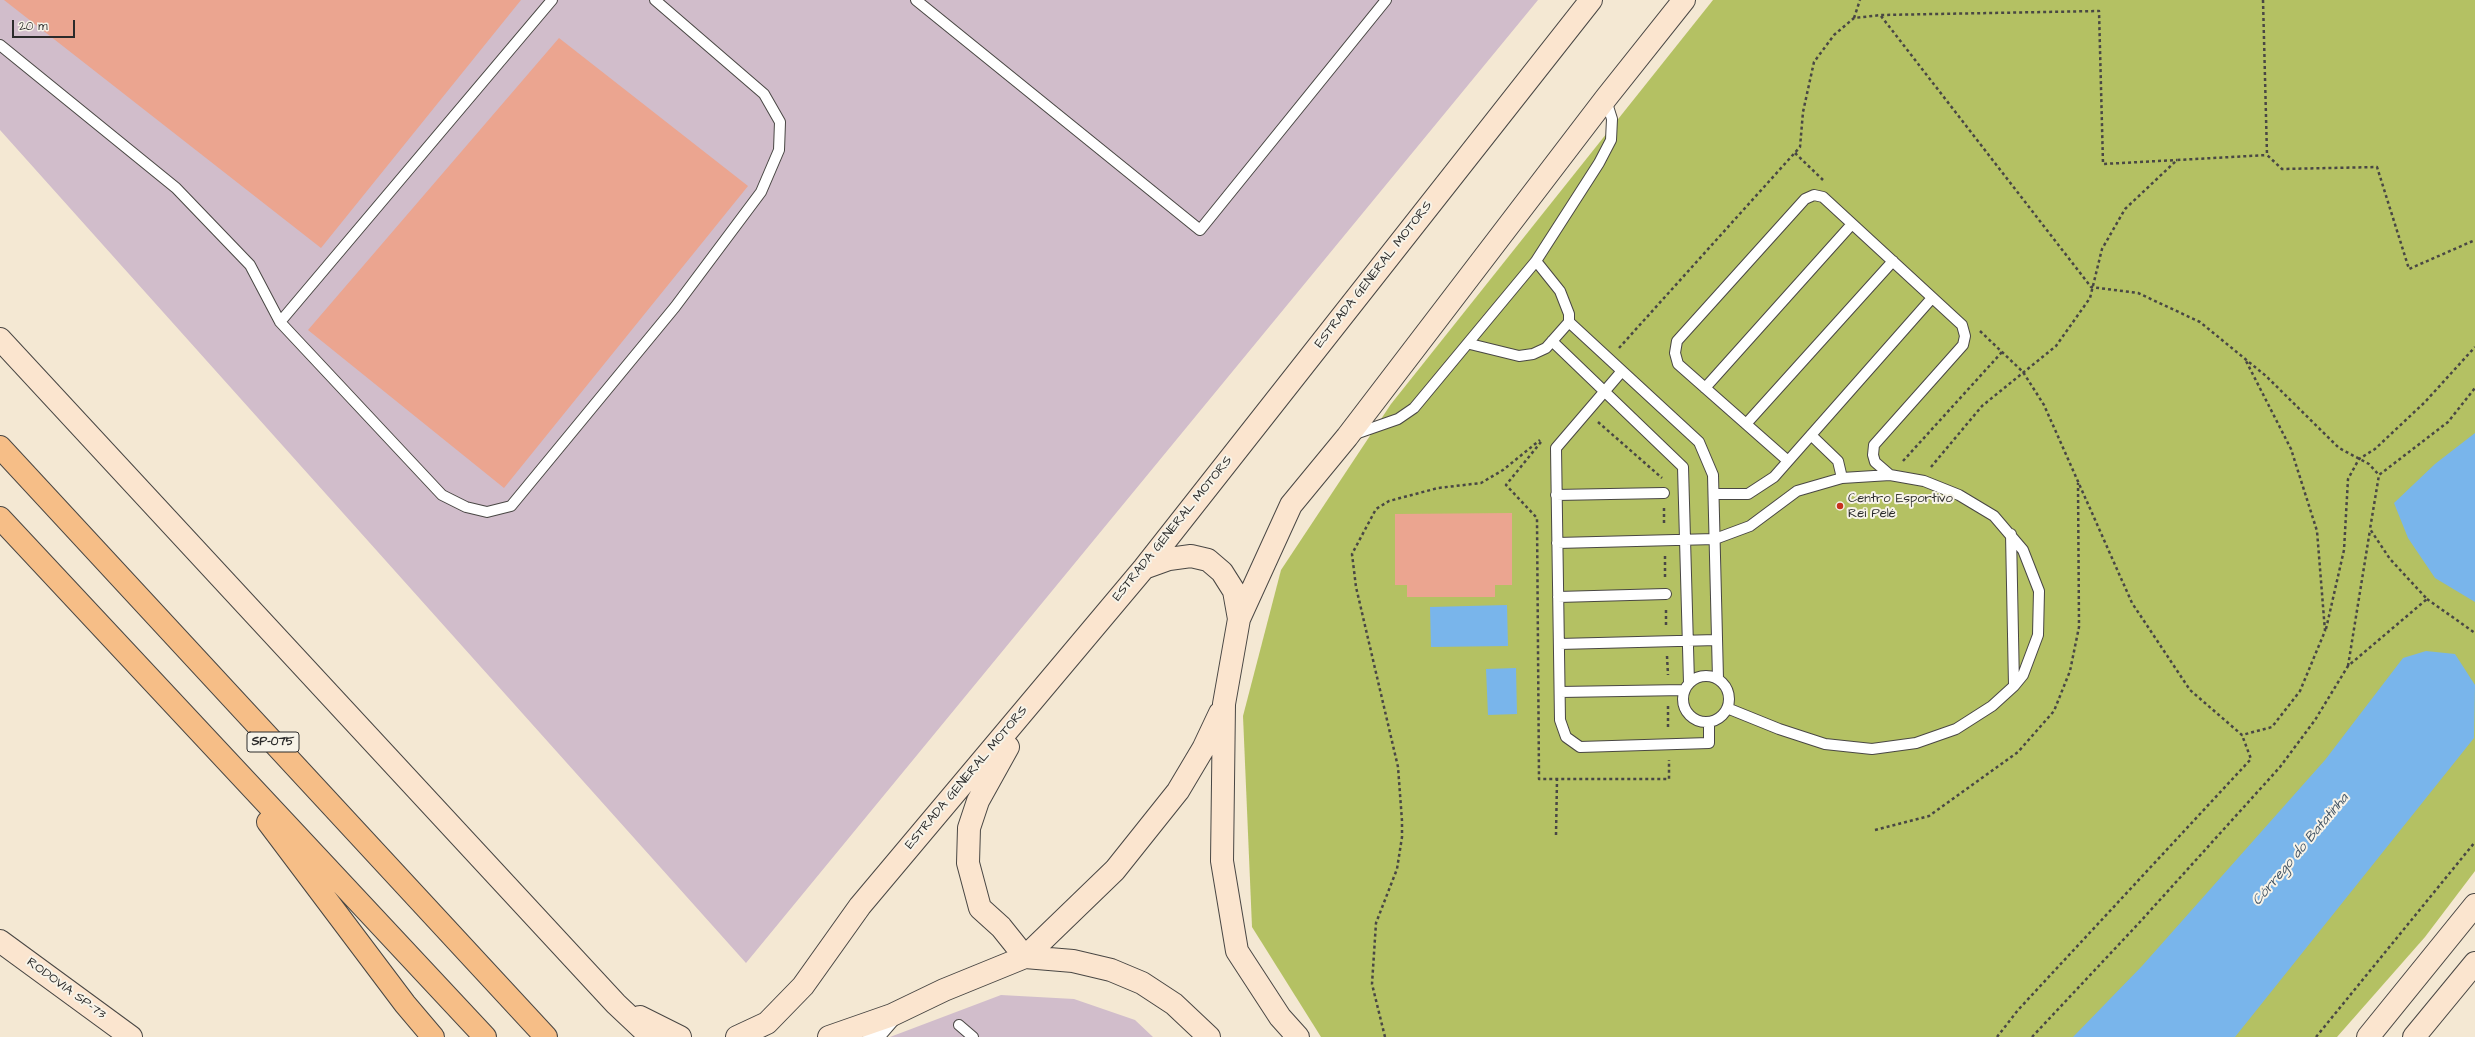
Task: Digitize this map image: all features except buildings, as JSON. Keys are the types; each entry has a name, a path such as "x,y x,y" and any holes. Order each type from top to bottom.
{"highway":[{"name":"SP-075","path":"0,447 546,1037"},
{"path":"0,518 486,1037"},
{"path":"199,730 405,1004 433,1037"}],"main road":[{"name":"ESTRADA GENERAL MOTORS","path":"737,1037 767,1023 803,986 860,906 1054,673 1144,568 1591,0"},
{"path":"1298,1037 1280,1017 1237,951 1222,861 1224,704 1239,619 1291,505 1347,437 1606,98 1684,0"},
{"path":"0,339 616,1004 651,1037"},
{"path":"1144,568 1169,559 1191,556 1208,560 1222,572 1234,591 1239,619"},
{"path":"1054,673 990,775 978,801 969,828 968,862 980,908 1001,927 1025,957 1073,961 1111,970 1142,983 1174,1004 1209,1037"},
{"path":"830,1037 892,1015 944,990 1025,957 1115,870 1178,791 1203,749 1224,704"},
{"path":"2368,1037 2475,905"},
{"name":"RODOVIA SP-73","path":"0,941 131,1037"},
{"path":"2414,1037 2465,986 2475,963"},
{"path":"616,1004 660,1029 680,1037"}],"street":[{"path":"873,1037 892,1015"}],"lane":[{"path":"280,322 552,0"},
{"path":"0,45 176,188 250,265 280,322 442,495 466,507 486,512 511,506 674,307 760,192 779,150 780,122 764,94 655,0"},
{"path":"916,0 1200,230 1386,0"},
{"path":"1347,437 1398,419 1414,408 1470,344 1536,261 1599,164 1611,140 1612,119 1606,98"},
{"path":"1788,461 1678,364 1675,353 1677,341 1805,199 1814,195 1823,197 1962,325 1965,336 1963,345 1874,445 1873,455 1875,462 1890,475"},
{"path":"1706,388 1852,224"},
{"path":"1470,344 1519,356 1533,354 1546,348 1569,322 1569,314 1560,291 1536,261"},
{"path":"1746,424 1893,262"},
{"path":"1714,494 1748,494 1774,477 1932,298"},
{"path":"1552,341 1682,467 1688,641 1687,686 1683,697 1688,712 1701,721 1709,722 1716,719 1727,708 1728,692 1718,679 1713,475 1699,442 1569,322"},
{"path":"1622,371 1556,448 1560,720 1566,737 1580,747 1709,743 1709,722"},
{"path":"1811,435 1838,461 1842,478"},
{"path":"1557,543 1715,539 1750,526 1797,491 1842,478 1890,475 1924,481 1959,495 1994,516 2011,534 2023,550 2039,591 2038,635 2023,675 2014,686 1992,706 1956,729 1916,743 1872,749 1825,744 1779,730 1727,708"},
{"path":"1556,495 1664,493"},
{"path":"2011,534 2014,686"},
{"path":"1558,597 1666,594"},
{"path":"1559,644 1717,640"},
{"path":"1560,692 1687,686 1703,676 1718,679"},
{"path":"959,1025 974,1037"}],"path":[{"path":"1854,18 1860,0"},
{"path":"2263,0 2267,155 2282,169 2377,167 2409,269 2475,240"},
{"path":"1881,15 2092,287 2138,293 2200,322 2266,376 2339,448 2369,464 2379,475"},
{"path":"1924,481 1934,462 1982,406 2056,346 2090,298 2102,249 2125,209 2177,160 2267,155"},
{"path":"2242,735 2272,727 2300,691 2325,631 2344,550 2348,479 2359,458 2375,448 2425,402 2475,347"},
{"path":"1890,475 2002,352"},
{"path":"2245,359 2291,448 2317,531 2325,631"},
{"path":"1997,1037 2018,1010 2251,759 2242,735 2190,690 2132,603 2044,405 2023,372"},
{"path":"2348,666 2379,475 2448,422 2475,388"},
{"path":"1385,1037 1372,984 1376,923 1397,869 1402,837 1402,821 1398,767 1356,587 1352,554 1376,509 1389,500 1438,488 1481,483 1503,470 1544,438"},
{"path":"2370,529 2390,559 2427,599 2475,632"},
{"path":"2032,1037 2139,923 2280,767 2316,720 2348,666 2427,599"},
{"path":"1556,836 1557,780"},
{"path":"2316,1037 2475,842"}],"shaded area":[{"path":"0,0 1538,0 746,963 0,130"},
{"path":"1001,995 1074,999 1135,1020 1153,1037 890,1037"}],"green space":[{"name":"Centro Esportivo Rei Pelé","path":"1713,0 2475,0 2475,871 2425,937 2337,1037 1321,1037 1252,927 1243,716 1281,570 1391,404"}],"water":[{"path":"2475,433 2475,602 2435,578 2408,538 2394,503 2435,464"},
{"path":"1507,605 1508,646 1431,647 1430,607"},
{"name":"Córrego do Batatinha","path":"2426,651 2455,654 2475,685 2474,738 2235,1037 2073,1037 2142,966 2325,760 2403,658"},
{"path":"1516,668 1517,714 1488,715 1486,669"}],"place":[{"name":"Centro Esportivo Rei Pelé","path":"1840,506"}]}
